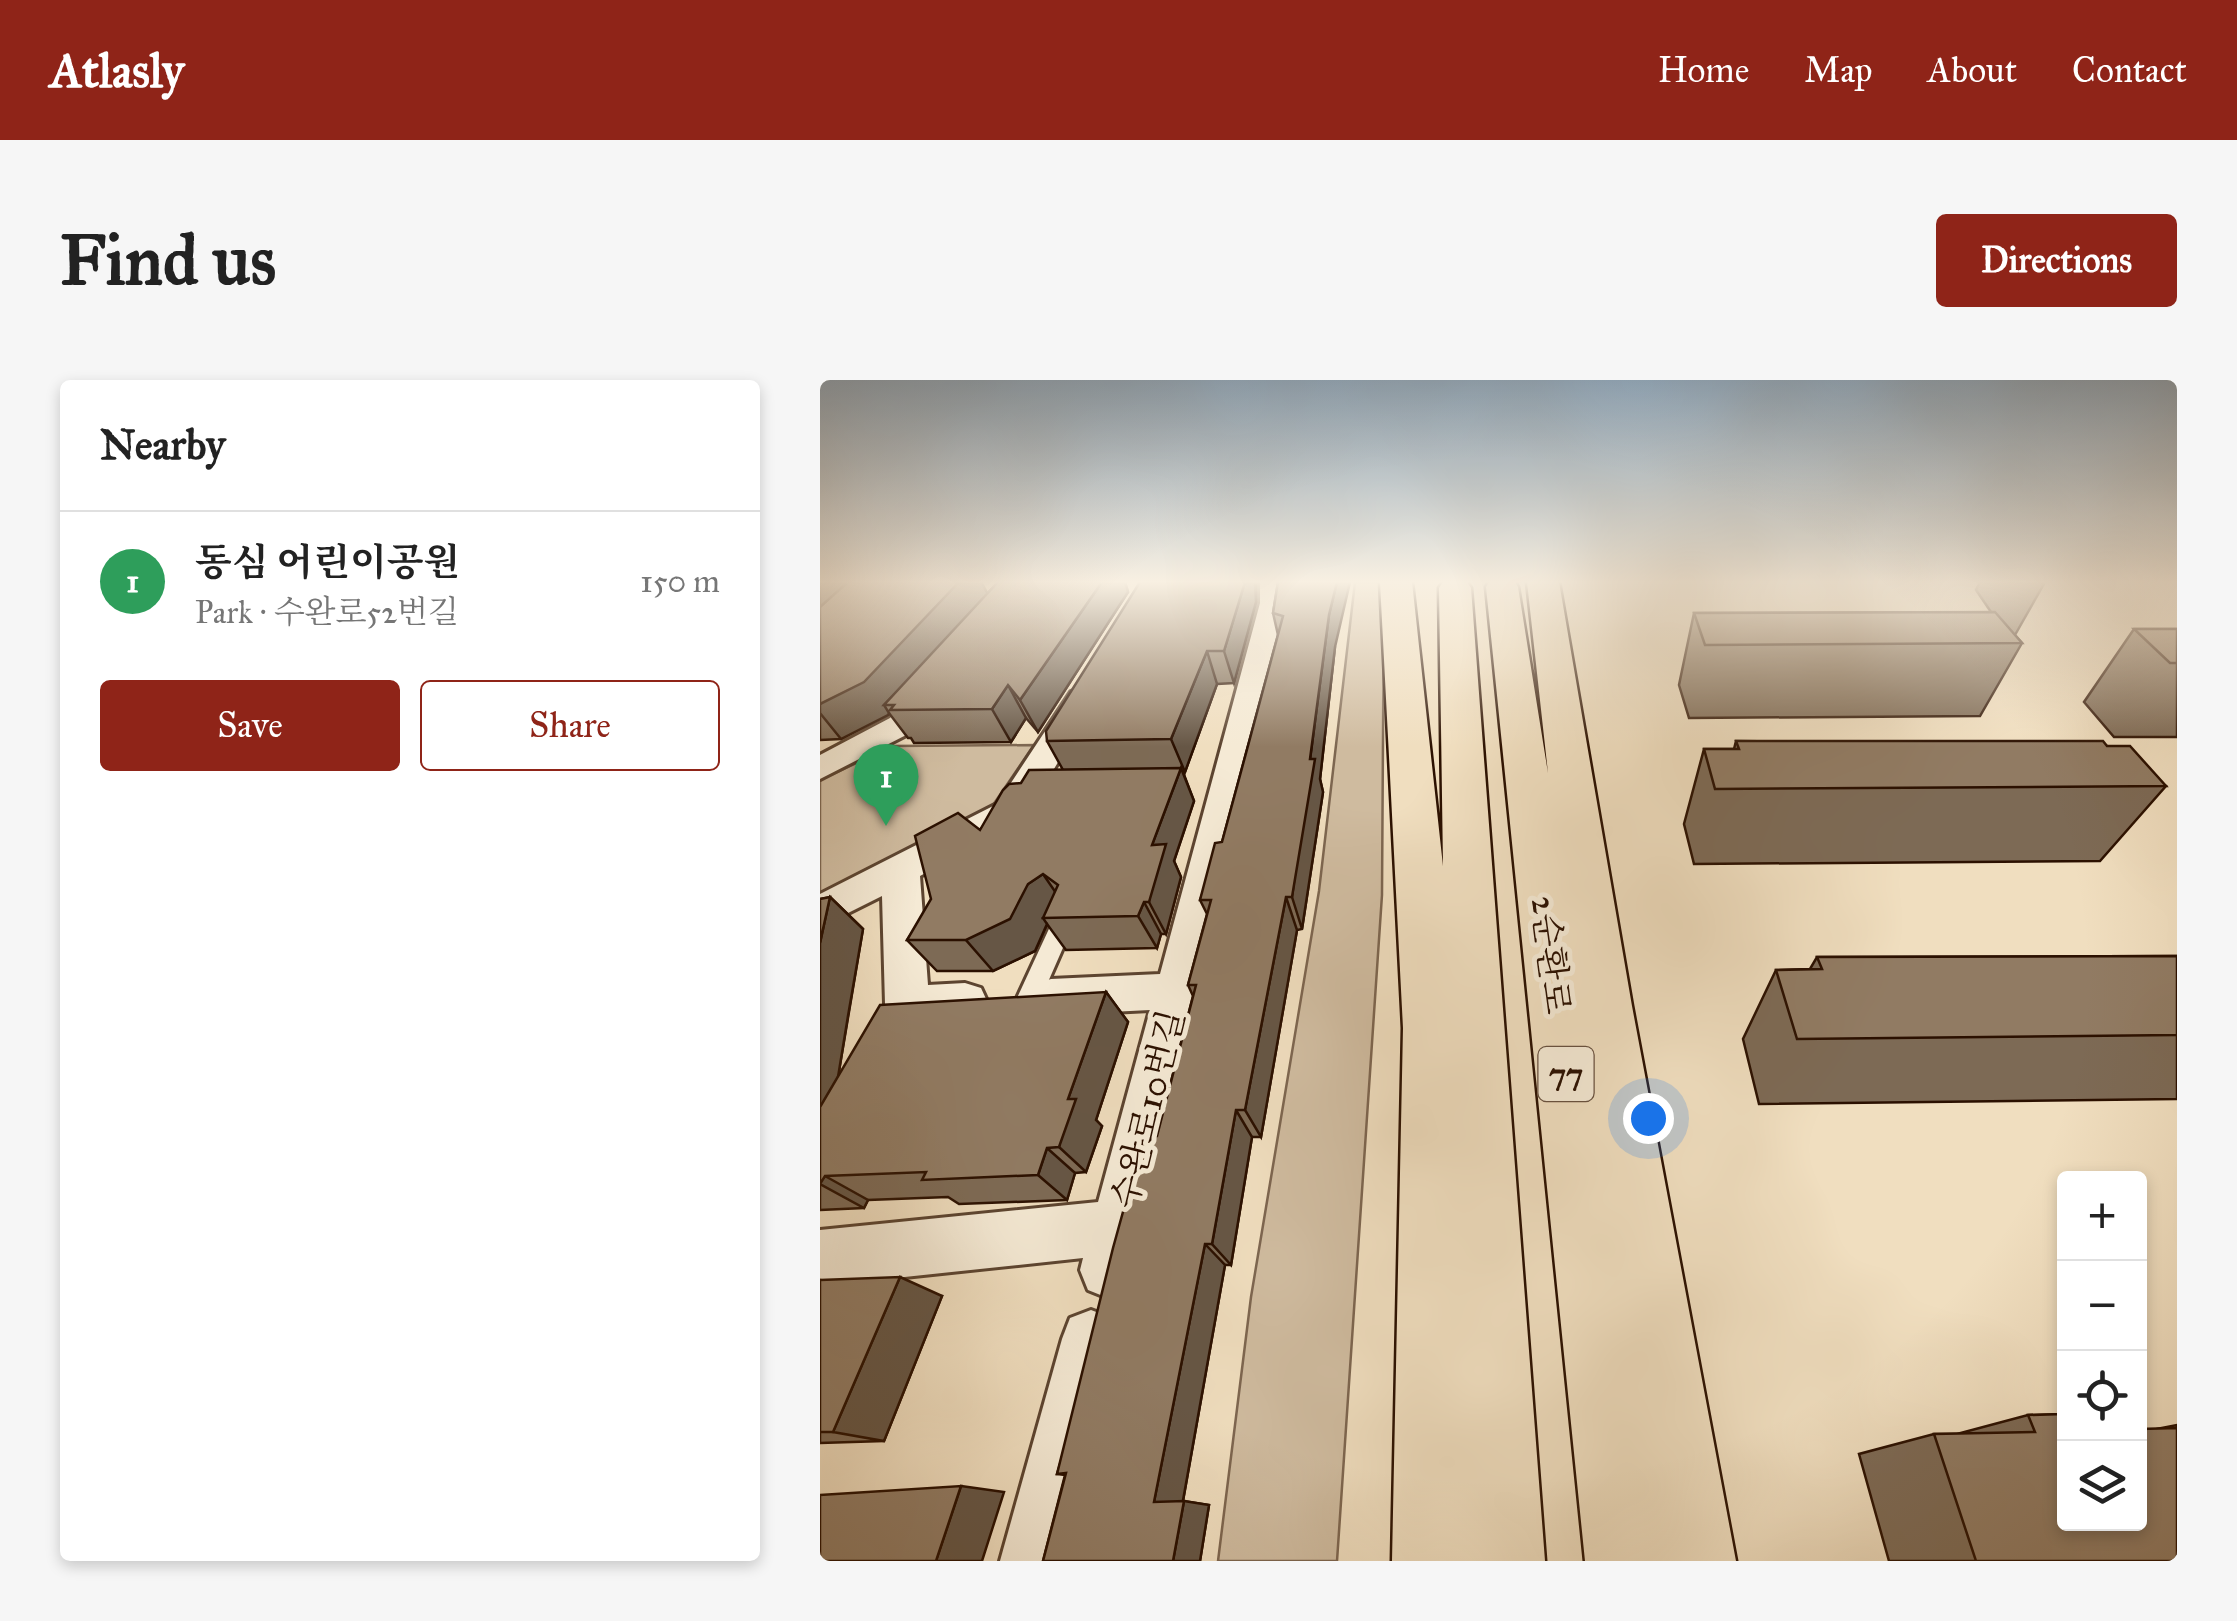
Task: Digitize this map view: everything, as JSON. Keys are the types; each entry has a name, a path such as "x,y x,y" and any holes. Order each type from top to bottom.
{"highway":[{"path":"1400,637 1432,1028 1437,1561"},
{"path":"1500,637 1500,1561"},
{"name":"2순환로","path":"1507,637 1630,1561"},
{"path":"1513,637 1600,986 1691,1561"}],"street":[{"name":"수완로10번길","path":"1034,1561 1177,992 1208,787 1260,637"},
{"path":"822,766 900,725 961,654"},
{"path":"820,912 1010,812 1028,790 1100,667"},
{"path":"1028,790 1068,789"},
{"name":"수완로10번길","path":"900,867 907,1004 1177,992"},
{"name":"수완로10번길","path":"820,1258 1119,1228"}],"lane":[{"path":"1029,998 1065,918"}],"shaded area":[{"path":"1349,637 1384,637 1382,895 1337,1561 1218,1561 1251,1297 1319,891"},
{"path":"1034,745 993,805 820,893 820,780 893,746"}],"building":[{"path":"820,637 907,637 864,682 820,704"},
{"path":"947,637 1064,637 1020,700 1008,685 992,709 890,710 894,705 884,705"},
{"path":"1105,637 1228,637 1224,651 1207,651 1171,739 1047,741 1046,731"},
{"path":"1277,637 1326,637 1310,759 1315,759 1292,897 1286,897 1245,1110 1236,1110 1212,1244 1205,1244 1154,1502 1184,1501 1173,1561 1043,1561 1066,1473 1057,1474 1113,1248 1144,1136 1157,1136 1196,985 1188,985 1211,900 1200,900 1215,843 1222,842"},
{"path":"1702,637 2017,637 2022,643 1705,645"},
{"path":"2143,637 2177,637 2177,663 2170,663"},
{"path":"1736,741 2103,741 2107,746 2130,746 2166,786 1715,789 1704,749 1739,749"},
{"path":"1181,768 1152,845 1166,844 1149,902 1144,902 1138,916 1043,918 1058,885 1043,874 1028,884 1010,919 966,940 907,940 931,899 915,836 958,813 980,830 1003,790 1009,784 1021,783 1029,770"},
{"path":"830,897 820,943 820,899"},
{"path":"2177,956 2177,1035 1797,1039 1776,970 1822,969 1817,957"},
{"path":"1106,992 1068,1099 1076,1099 1059,1147 1047,1148 1038,1175 922,1180 926,1172 825,1176 820,1184 820,1107 880,1005"},
{"path":"900,1277 833,1432 820,1432 820,1280"},
{"path":"2057,1414 2057,1531 2147,1531 2147,1429 2177,1428 2177,1561 1976,1561 1934,1434 2035,1432 2028,1415"},
{"path":"961,1486 936,1561 820,1561 820,1495"}],"place":[{"name":"동심 어린이공원","path":"886,826"}]}
